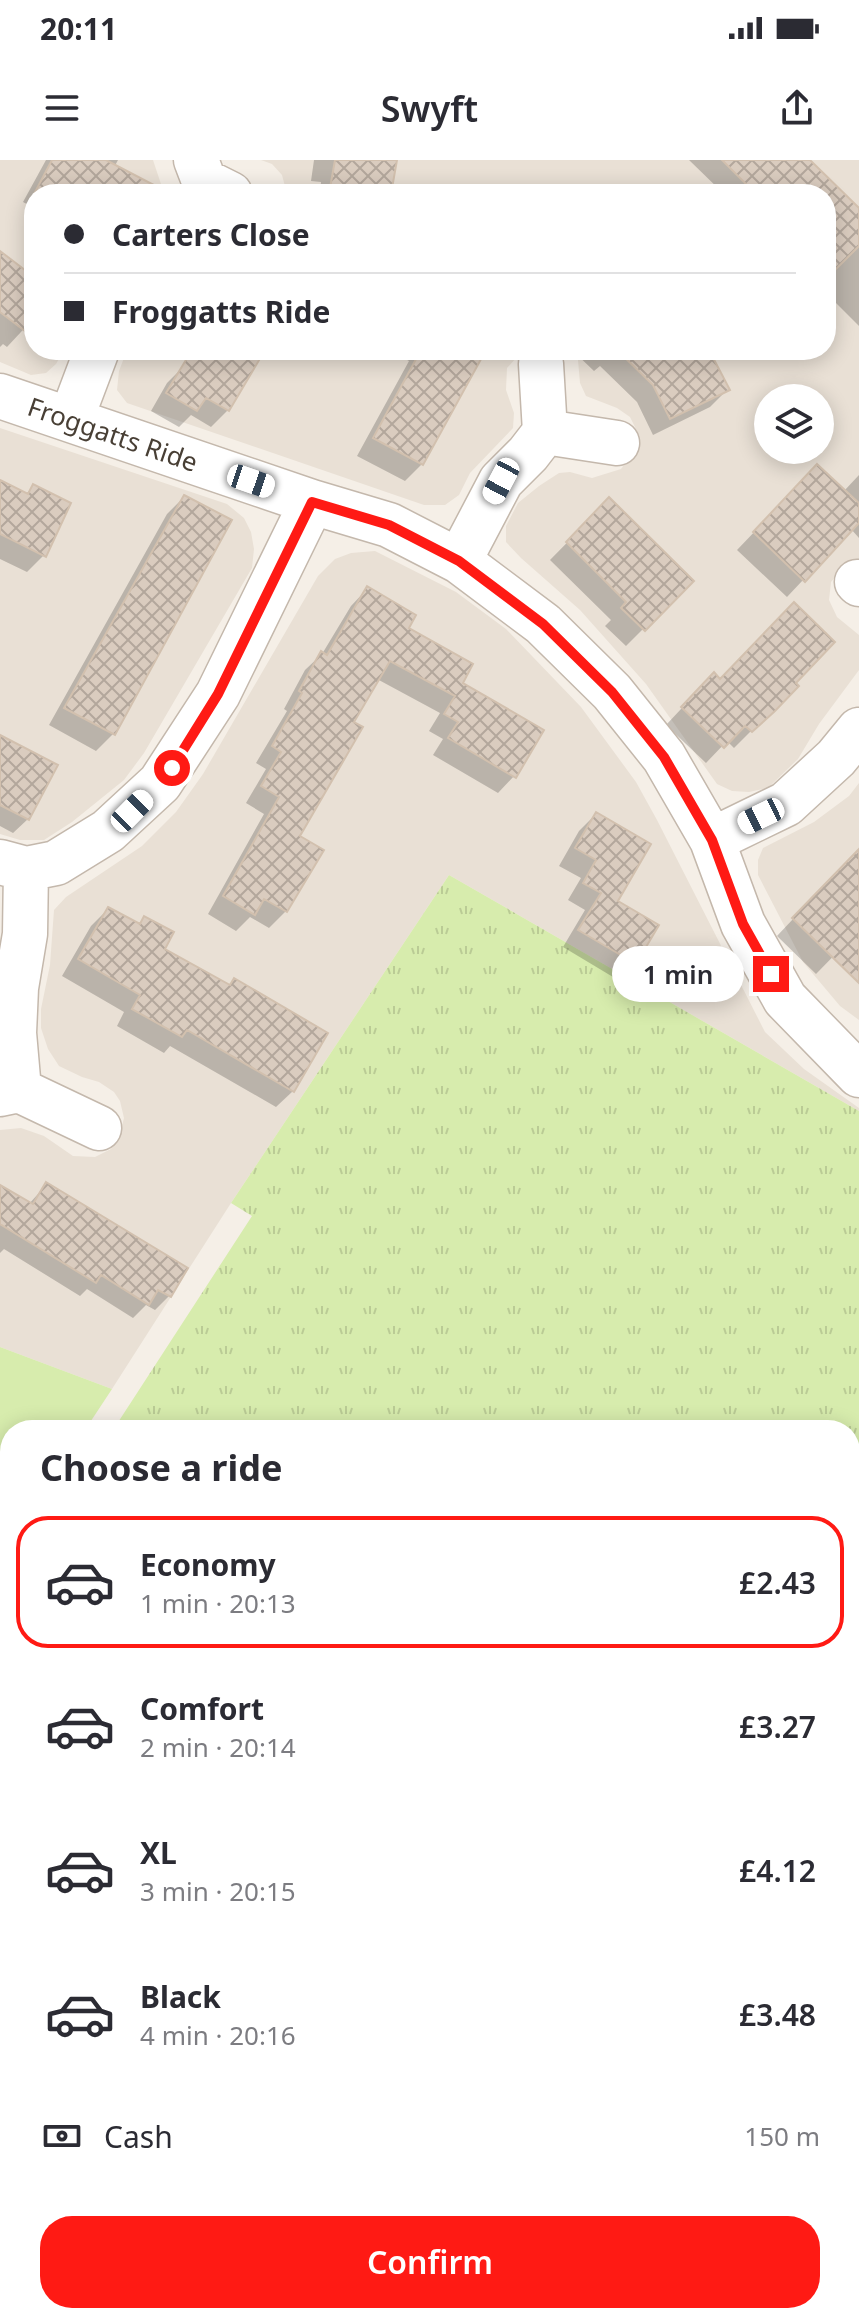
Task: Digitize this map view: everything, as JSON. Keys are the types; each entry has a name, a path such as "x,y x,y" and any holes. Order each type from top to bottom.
{"street":[{"path":"71,419 93,360"},
{"path":"459,561 501,481 545,432 541,364"},
{"name":"Froggatts Ride","path":"0,396 312,502 389,525 459,561 543,624 612,692 664,757 712,840 743,924 785,999 859,1075"},
{"path":"545,432 617,443"},
{"path":"99,1128 10,1092 16,988 25,934 13,866 56,863 80,850 108,831 160,783 218,694 312,502"},
{"path":"712,840 786,804 836,758 859,730"}],"shaded area":[{"path":"0,160 153,160 161,184 24,184 24,360 58,360 46,373 31,375 0,362"},
{"path":"261,160 859,160 859,563 837,575 831,582 829,600 837,617 859,635 859,670 819,724 798,759 768,788 749,792 732,791 717,784 646,684 580,610 506,542 506,526 518,503 559,473 570,472 592,478 621,469 636,449 637,431 630,417 617,408 586,396 580,383 578,360 836,360 836,184 284,184 282,175 272,164"},
{"path":"123,360 514,360 507,368 506,390 514,413 513,428 470,473 459,495 445,505 424,505 127,403 117,390"},
{"path":"0,428 227,504 244,518 254,549 252,568 144,753 124,780 44,840 20,840 0,834"},
{"path":"375,551 456,592 506,629 581,707 636,782 765,1032 804,1069 859,1111 449,875 231,1203 112,1389 0,1347 0,1130 21,1128 44,1136 73,1156 95,1157 111,1149 119,1138 124,1118 114,1092 99,1082 59,1066 48,1049 41,1028 41,1009 50,965 54,910 66,897 142,846 176,812 203,774 318,576 335,559 351,553"},
{"path":"859,783 859,1020 840,1006 803,962 758,875 758,860 763,848 814,822 849,796"}],"green space":[{"path":"449,875 859,1111 859,1420 119,1420 252,1216 231,1203"},
{"path":"0,1347 112,1389 92,1420 0,1420"}],"building":[{"path":"52,160 106,160 152,184 39,184"},
{"path":"335,160 397,160 393,184 331,184"},
{"path":"722,160 810,160 834,184 746,184"},
{"path":"836,185 859,208 859,246 836,269"},
{"path":"0,251 24,269 24,330 0,312"},
{"path":"186,360 259,360 229,411 206,398 197,411 166,393"},
{"path":"416,360 481,360 423,465 373,438"},
{"path":"627,360 714,360 730,390 670,419 653,385"},
{"path":"817,464 859,503 859,523 805,582 753,532"},
{"path":"0,480 28,494 33,484 71,503 46,557 0,534"},
{"path":"184,495 232,520 115,735 64,708"},
{"path":"609,497 694,581 645,631 621,608 626,602 566,542"},
{"path":"367,586 416,615 409,628 473,664 463,683 544,730 516,778 448,738 458,722 444,714 455,696 390,661 354,722 363,727 300,836 324,850 287,912 264,899 255,915 223,896 279,797 261,786 281,752 272,746 321,651 327,655"},
{"path":"794,602 835,642 796,683 799,686 775,711 752,732 745,726 724,748 681,707 714,672 720,679"},
{"path":"0,735 58,765 29,820 0,805"},
{"path":"596,812 651,844 618,901 659,925 636,964 578,930 601,893 583,883 596,860 575,848"},
{"path":"859,849 859,983 792,918"},
{"path":"108,907 140,924 144,916 174,932 165,949 230,985 234,978 328,1033 294,1092 187,1030 182,1037 132,1009 140,995 78,959"},
{"path":"46,1182 188,1268 171,1297 158,1290 149,1305 101,1275 96,1283 0,1224 0,1185 33,1204"}],"route":[{"path":"172,768 218,694 312,502 389,525 459,561 543,624 612,692 664,757 712,840 743,924 771,974"}]}
